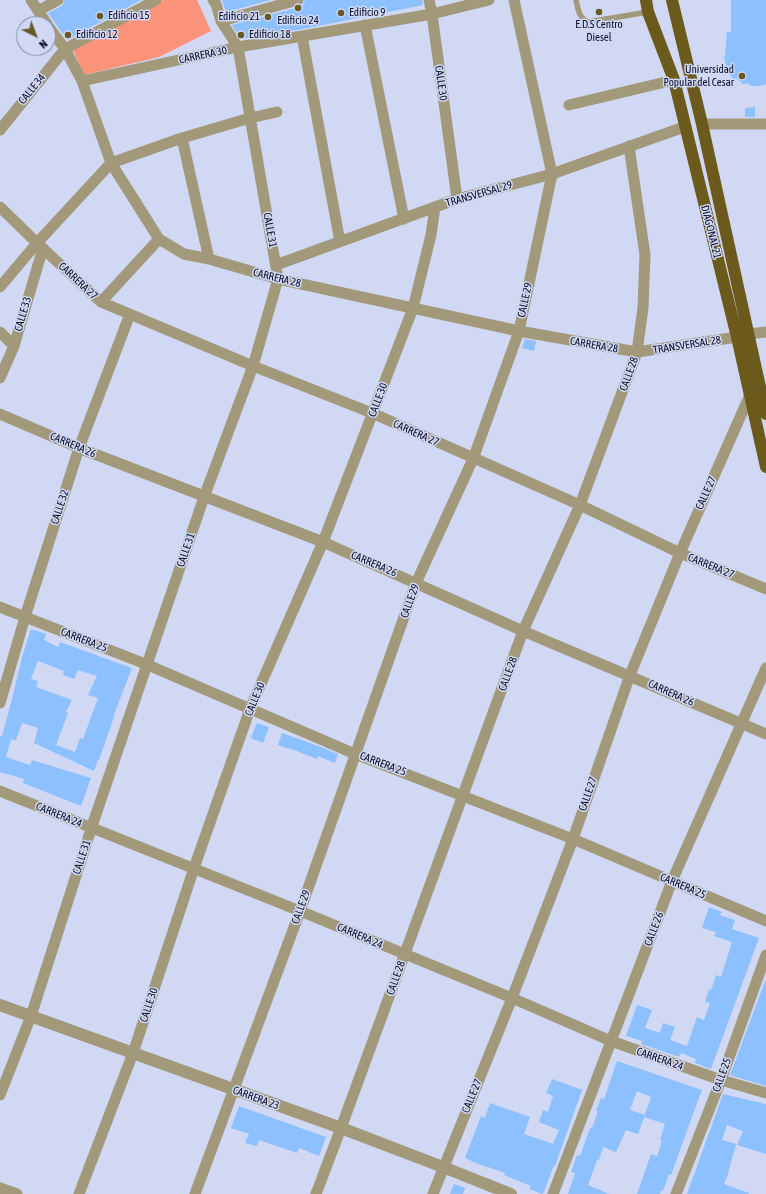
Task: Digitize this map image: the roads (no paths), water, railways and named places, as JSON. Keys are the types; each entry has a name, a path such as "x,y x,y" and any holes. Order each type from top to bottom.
{"highway":[{"name":"DIAGONAL 21","path":"672,0 702,124 743,335 749,397 766,467"},
{"name":"DIAGONAL 21","path":"647,6 674,80 684,127 743,335 764,401 766,414"}],"street":[{"name":"CARRERA 28","path":"31,0 41,16"},
{"path":"38,12 58,0"},
{"path":"65,49 156,0"},
{"path":"221,21 298,0"},
{"name":"CALLE 30","path":"428,0 432,14 457,200"},
{"name":"CARRERA 30","path":"82,81 238,47 432,14 489,0"},
{"name":"CALLE 29","path":"195,1194 300,911 416,583 473,459 519,331 552,174 514,0"},
{"name":"CALLE 31","path":"0,1095 31,1016 91,829 204,497 254,366 278,279 238,47 221,21 217,1"},
{"path":"365,25 404,219"},
{"path":"302,36 340,242"},
{"name":"CARRERA 28","path":"56,37 65,49 82,81 111,163 159,239 184,254 209,259 278,279 519,331 637,352"},
{"name":"CALLE 34","path":"0,130 4,118 65,49"},
{"path":"569,105 674,80"},
{"path":"111,163 182,138 250,118 278,112"},
{"path":"702,124 766,124"},
{"name":"TRANSVERSAL 29","path":"276,265 435,207 552,174 684,127"},
{"path":"182,138 209,259"},
{"name":"CALLE 28","path":"316,1194 524,631 580,505 637,352 643,308 645,255 629,146"},
{"name":"CALLE 33","path":"0,378 14,346 40,246 111,163"},
{"name":"CARRERA 27","path":"0,207 101,302 372,414 580,505 680,553 766,589"},
{"name":"CALLE 30","path":"79,1194 133,1053 194,868 250,710 323,542 413,308 431,235 435,207"},
{"path":"101,302 159,239"},
{"path":"0,287 40,246"},
{"name":"CALLE 32","path":"0,703 25,617 79,448 130,314"},
{"path":"0,332 14,346"},
{"name":"TRANSVERSAL 28","path":"637,352 766,332"},
{"name":"CALLE 27","path":"432,1194 512,998 572,839 630,675 680,553 749,397"},
{"name":"CARRERA 26","path":"0,414 79,448 323,542 524,631 766,734"},
{"name":"CARRERA 25","path":"0,608 148,665 355,754 463,795 572,839 766,921"},
{"name":"CALLE 26","path":"553,1194 672,881 766,668"},
{"name":"CARRERA 24","path":"0,791 91,829 194,868 300,911 512,998 610,1041 721,1080 766,1093"},
{"name":"CALLE 25","path":"676,1194 721,1080 766,955"},
{"name":"CARRERA 23","path":"0,1005 341,1128 511,1194"},
{"path":"0,1188 17,1194"}],"lane":[{"path":"576,0 583,20 588,22 647,6"}],"place":[{"name":"Edificio 24","path":"298,8"},
{"name":"E.D.S Centro Diesel","path":"599,12"},
{"name":"Edificio 9","path":"341,13"},
{"name":"Edificio 15","path":"100,16"},
{"name":"Edificio 21","path":"268,17"},
{"name":"Edificio 12","path":"68,35"},
{"name":"Edificio 18","path":"241,35"},
{"name":"Universidad Popular del Cesar","path":"742,76"}]}
